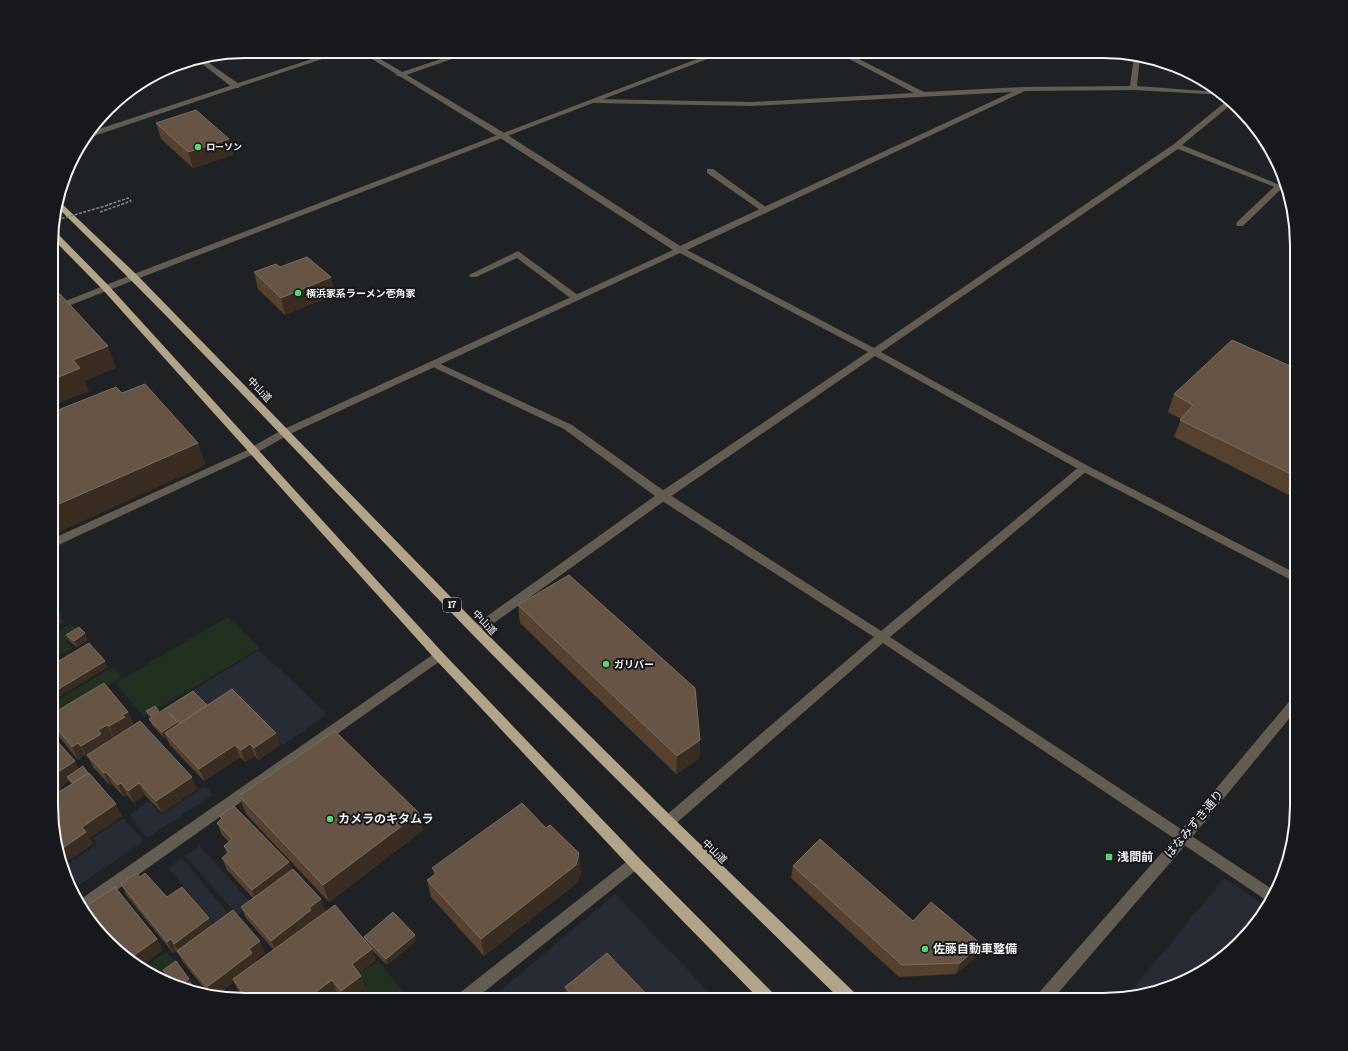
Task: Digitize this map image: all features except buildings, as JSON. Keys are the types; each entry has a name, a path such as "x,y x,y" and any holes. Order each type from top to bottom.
{"highway":[{"name":"中山道","path":"62,207 134,277 286,432 476,630 668,822 845,993"},
{"path":"58,239 106,288 440,656 635,863 763,993"}],"street":[{"path":"96,132 322,58"},
{"path":"374,58 503,136 680,250 873,351 1084,468 1290,575"},
{"path":"400,74 450,58"},
{"path":"58,306 706,58"},
{"path":"851,58 923,94"},
{"path":"1133,88 1136,62"},
{"path":"204,63 236,86"},
{"path":"595,101 752,104 1024,89 1133,88 1212,93"},
{"path":"58,541 254,450 286,432 1024,89"},
{"path":"476,630 663,496 873,351 1177,146 1227,105"},
{"path":"1177,146 1281,189"},
{"path":"710,171 766,210"},
{"path":"1240,224 1281,189"},
{"path":"473,275 518,254 576,298"},
{"path":"434,364 568,427 663,496 882,637 1268,894"},
{"path":"668,822 882,637 1084,468"},
{"path":"85,904 440,656"},
{"name":"はなみずき通り","path":"1048,993 1183,838 1290,708"},
{"path":"471,993 635,863"}],"path":[{"path":"60,219 128,198 131,201 98,213"}],"shaded area":[{"path":"259,650 327,714 283,745 237,700 167,714 161,710"},
{"path":"205,786 213,795 147,838 129,815 149,801 161,815"},
{"path":"123,818 144,841 79,885 71,875 67,864 97,844 93,838"},
{"path":"200,846 252,904 238,915 185,856"},
{"path":"182,858 231,917 217,927 168,868"},
{"path":"1224,878 1262,904 1244,929 1226,947 1207,961 1175,979 1151,987 1132,990"},
{"path":"615,894 710,993 497,993"}],"green space":[{"path":"227,617 260,648 144,717 116,683"},
{"path":"71,624 80,633 66,641 72,649 58,657 58,632"},
{"path":"113,667 122,677 58,715 58,699"},
{"path":"166,952 177,964 162,974 147,965"},
{"path":"378,961 405,993 358,993 367,986 358,975"}],"place":[{"name":"ローソン","path":"198,147"},
{"name":"横浜家系ラーメン壱角家","path":"298,293"},
{"name":"ガリバー","path":"606,664"},
{"name":"カメラのキタムラ","path":"330,819"},
{"name":"浅間前","path":"1109,857"},
{"name":"佐藤自動車整備","path":"925,949"}]}
